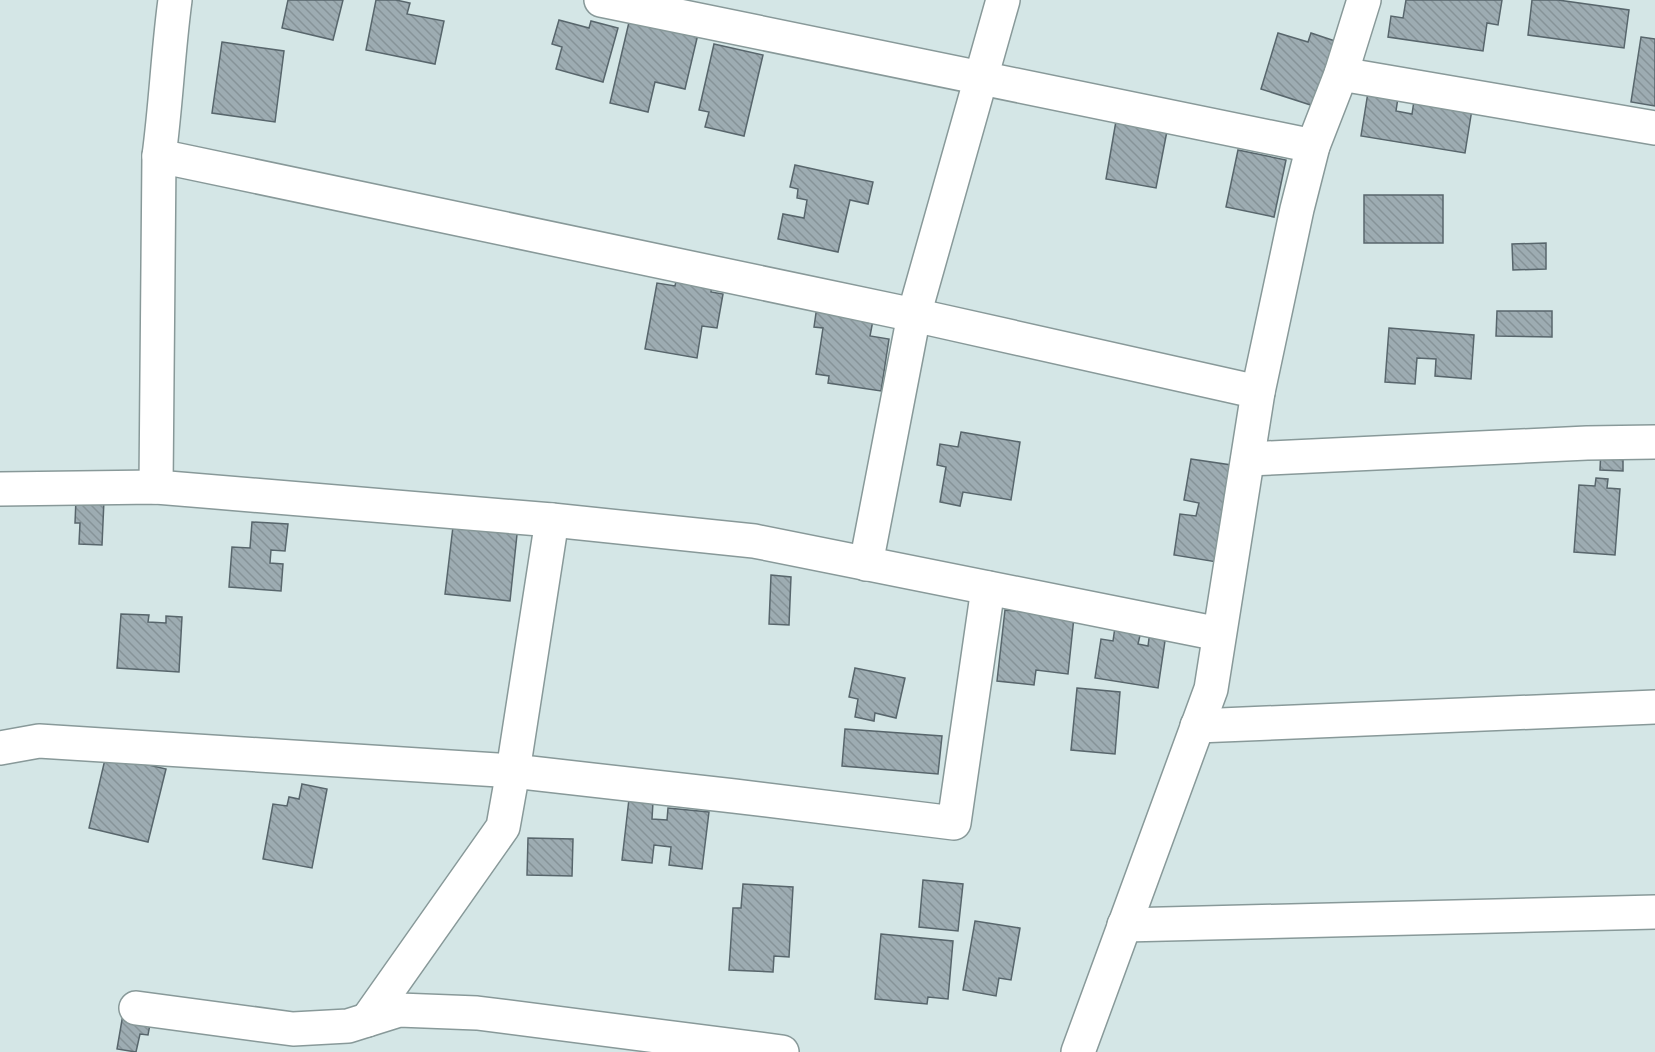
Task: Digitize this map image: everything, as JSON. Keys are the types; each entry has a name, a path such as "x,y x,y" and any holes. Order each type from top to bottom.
{"street":[{"path":"156,487 159,156 169,39 175,0"},
{"path":"601,0 1313,146"},
{"path":"866,564 914,315 1003,0"},
{"path":"1078,1052 1210,689 1258,392 1297,209 1313,146 1341,74 1364,0"},
{"path":"1341,74 1655,128"},
{"path":"159,156 914,315 1258,392"},
{"path":"1248,459 1576,443 1655,442"},
{"path":"0,489 156,487 552,520 754,541 1219,634"},
{"path":"367,1020 503,827 552,520"},
{"path":"0,748 39,741 513,771 954,823 988,588"},
{"path":"1197,726 1655,707"},
{"path":"1124,925 1655,912"},
{"path":"136,1008 292,1041 399,1010 477,1013 782,1052"}],"building":[{"path":"288,0 343,0 333,40 282,28"},
{"path":"376,0 410,3 407,14 444,21 435,64 366,50"},
{"path":"1406,0 1502,0 1498,25 1487,23 1483,51 1388,37 1391,16 1403,18"},
{"path":"1532,0 1558,0 1629,10 1624,48 1528,35"},
{"path":"630,18 698,34 685,89 655,82 648,112 610,103"},
{"path":"559,20 589,28 591,21 618,28 603,82 556,69 562,47 552,44"},
{"path":"1278,33 1308,42 1311,33 1344,44 1323,109 1261,89"},
{"path":"1641,37 1655,39 1655,106 1631,102"},
{"path":"222,42 284,51 275,122 212,113"},
{"path":"714,44 763,55 744,136 705,127 709,112 699,110"},
{"path":"1369,86 1399,91 1396,111 1412,114 1415,94 1473,103 1465,153 1361,136"},
{"path":"1116,121 1167,131 1156,188 1106,179"},
{"path":"1238,150 1286,160 1274,217 1226,207"},
{"path":"795,165 873,182 868,204 850,200 838,252 778,239 783,214 804,218 807,200 797,198 798,189 790,187"},
{"path":"1364,195 1443,195 1443,243 1364,243"},
{"path":"1546,243 1546,269 1513,270 1512,244"},
{"path":"678,272 713,278 711,292 723,294 717,328 702,326 697,358 645,349 657,283 675,286"},
{"path":"817,306 874,315 870,336 889,339 881,391 828,383 829,376 816,374 823,328 814,327"},
{"path":"1497,311 1552,311 1552,337 1496,336"},
{"path":"1389,328 1474,335 1471,379 1435,376 1436,359 1417,358 1415,384 1385,382"},
{"path":"961,432 1020,442 1011,500 963,492 960,506 940,502 946,467 937,465 940,444 958,447"},
{"path":"1601,448 1623,449 1623,471 1600,470"},
{"path":"1191,459 1238,466 1223,563 1174,555 1180,514 1196,516 1199,503 1184,500"},
{"path":"1596,478 1608,479 1607,488 1620,489 1615,555 1574,552 1579,485 1595,486"},
{"path":"76,499 104,500 102,545 79,544 80,523 75,523"},
{"path":"454,518 518,525 510,601 445,594"},
{"path":"252,522 288,524 285,551 271,550 270,563 283,564 281,591 229,587 232,547 250,548"},
{"path":"771,575 791,577 789,625 769,624"},
{"path":"1005,610 1074,617 1068,674 1036,670 1034,685 997,681"},
{"path":"121,614 149,615 148,622 166,623 166,616 182,617 179,672 117,668"},
{"path":"1115,627 1141,631 1138,644 1148,646 1150,631 1166,634 1158,688 1095,678 1101,639 1113,641"},
{"path":"855,668 905,678 896,718 875,713 874,721 855,717 858,699 849,697"},
{"path":"1077,688 1120,692 1115,754 1071,750"},
{"path":"845,729 942,736 938,774 842,766"},
{"path":"106,755 166,769 148,842 89,828"},
{"path":"302,784 327,789 312,868 263,859 273,804 287,806 289,797 299,799"},
{"path":"629,799 653,802 652,819 667,820 668,808 709,812 702,869 669,865 671,847 654,845 652,863 622,860"},
{"path":"528,838 573,839 572,876 527,875"},
{"path":"923,880 963,884 958,931 919,927"},
{"path":"743,884 793,887 789,957 774,956 773,972 729,970 733,908 741,908"},
{"path":"975,921 1020,928 1011,980 999,978 996,996 963,990"},
{"path":"881,934 953,941 948,999 928,997 927,1004 875,999"},
{"path":"123,1014 151,1019 148,1035 140,1034 136,1052 117,1049"}]}
